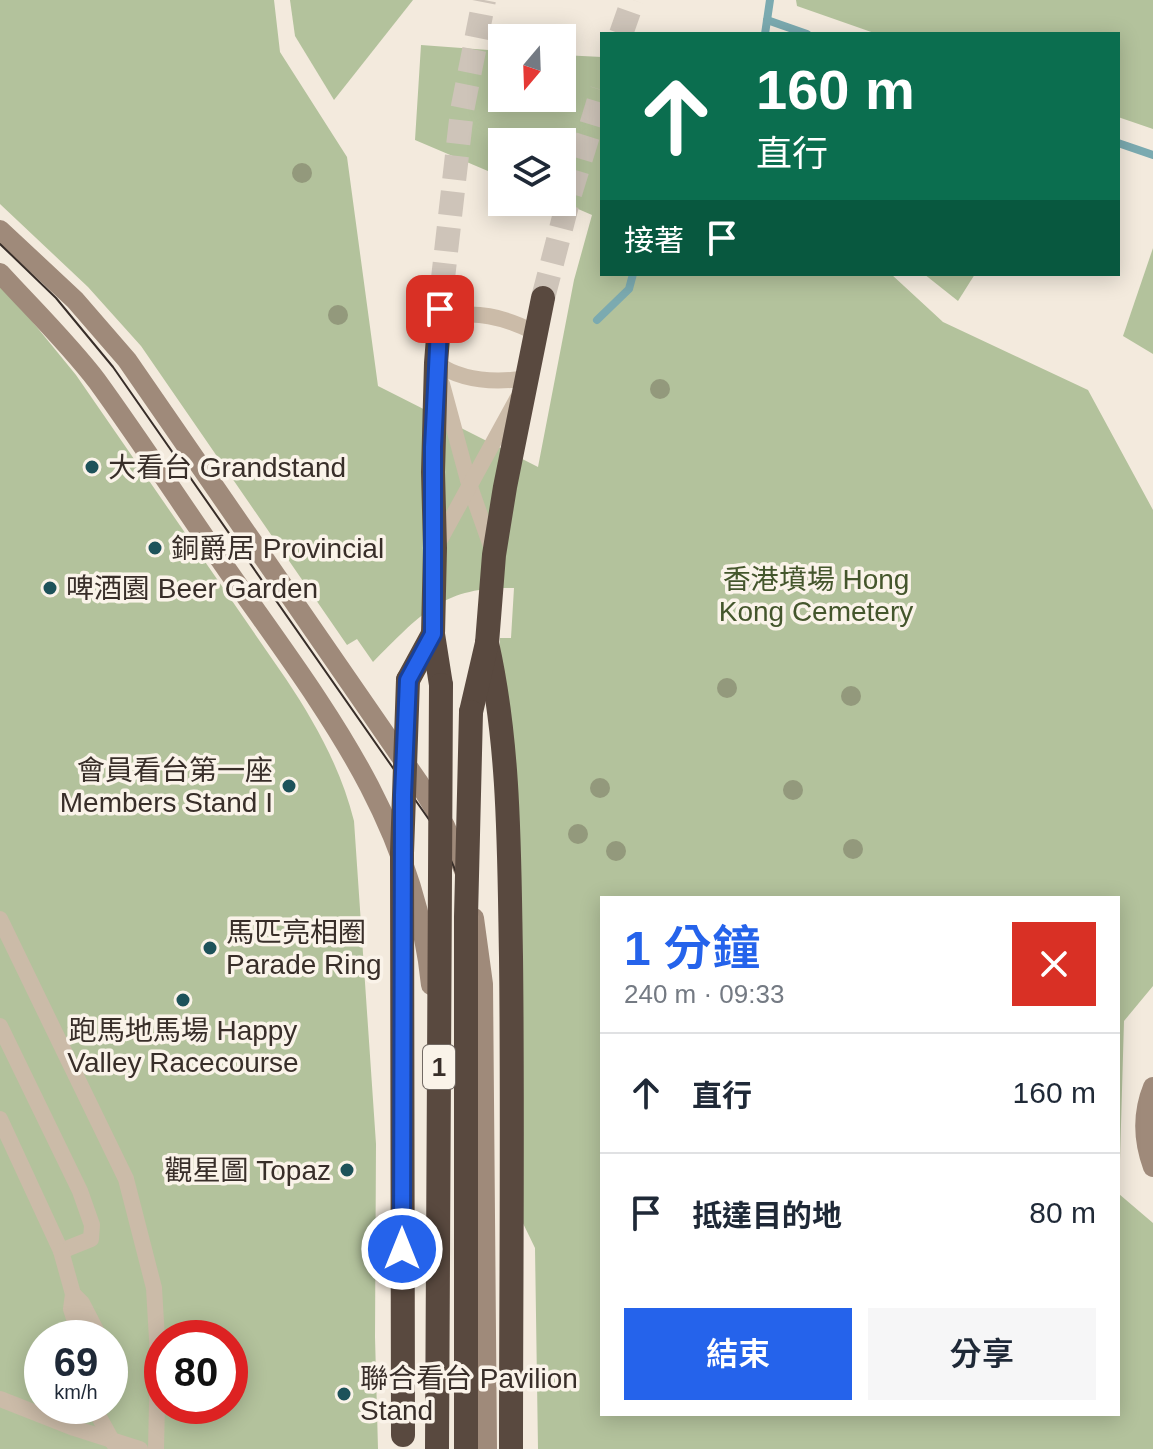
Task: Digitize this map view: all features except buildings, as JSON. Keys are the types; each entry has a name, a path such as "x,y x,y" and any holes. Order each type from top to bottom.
{"highway":[{"name":"1","path":"435,1449 441,685 433,634 433,459 442,287"},
{"name":"1","path":"466,1449 467,829 471,712 487,643 494,561 543,298"},
{"path":"404,1442 403,795 408,680 433,634"},
{"path":"487,643 501,714 507,804 511,987 511,1449"}],"street":[{"path":"0,230 75,300 127,360 419,783 445,826 470,885 483,984 487,1449"},
{"path":"0,273 96,381 339,731 386,816 404,862 423,932 435,1041 435,1449"},
{"path":"1153,1087 1144,1129 1153,1167"}],"lane":[{"path":"440,319 481,313 517,323 536,333"},
{"path":"436,363 453,375 465,377 502,382 528,378"},
{"path":"436,363 494,561"},
{"path":"435,554 469,484 528,378"},
{"path":"0,919 126,1179 154,1288 158,1356 156,1449"},
{"path":"0,1026 80,1191 92,1225 91,1239 61,1251"},
{"path":"0,1119 61,1251 73,1294 71,1309 74,1320"},
{"path":"73,1294 91,1320"},
{"path":"0,1399 115,1445 140,1449"},
{"path":"103,1424 115,1445"}],"green space":[{"name":"香港墳場 Hong Kong Cemetery","path":"0,0 274,0 280,52 347,157 378,386 538,467 574,280 592,215 576,208 576,128 488,128 488,171 415,140 421,45 488,50 488,112 576,112 576,56 600,57 600,276 893,276 943,322 1088,390 1153,510 1153,986 1124,1021 1120,1159 1120,896 600,896 600,1416 1120,1416 1120,1195 1153,1223 1153,1449 538,1449 535,1248 519,1215 497,739 500,638 511,638 514,588 469,592 435,606 373,662 357,639 347,645 141,346 88,287 0,204"},
{"path":"290,0 413,0 334,100 295,36"},
{"path":"796,0 1153,0 1153,129 1120,118 1120,32 871,32 797,6"},
{"path":"1153,248 1153,354 1123,336"},
{"path":"927,276 974,276 958,301"},
{"name":"跑馬地馬場 Happy Valley Racecourse","path":"0,282 76,375 286,679 326,747 349,802 354,821 376,1144 378,1449 0,1449"}],"waterway":[{"path":"765,32 770,0"},
{"path":"767,20 801,32"},
{"path":"1120,144 1153,155"},
{"path":"597,320 629,289 632,276"}],"tunnel":[{"path":"442,287 462,111 484,0"},
{"path":"622,32 633,0"},
{"path":"543,298 600,96"}],"tram line":[{"path":"0,244 56,298 113,367 430,821 454,867 468,916 472,950 471,1449"}],"place":[{"name":"大看台 Grandstand","path":"92,467"},
{"name":"銅爵居 Provincial","path":"155,548"},
{"name":"啤酒園 Beer Garden","path":"50,588"},
{"name":"會員看台第一座 Members Stand I","path":"289,786"},
{"name":"馬匹亮相圈 Parade Ring","path":"210,948"},
{"name":"跑馬地馬場 Happy Valley Racecourse","path":"183,1000"},
{"name":"觀星圖 Topaz","path":"347,1170"},
{"name":"聯合看台 Pavilion Stand","path":"344,1394"}],"route":[{"path":"402,1249 403,795 408,680 433,634 433,447 440,309"}]}
